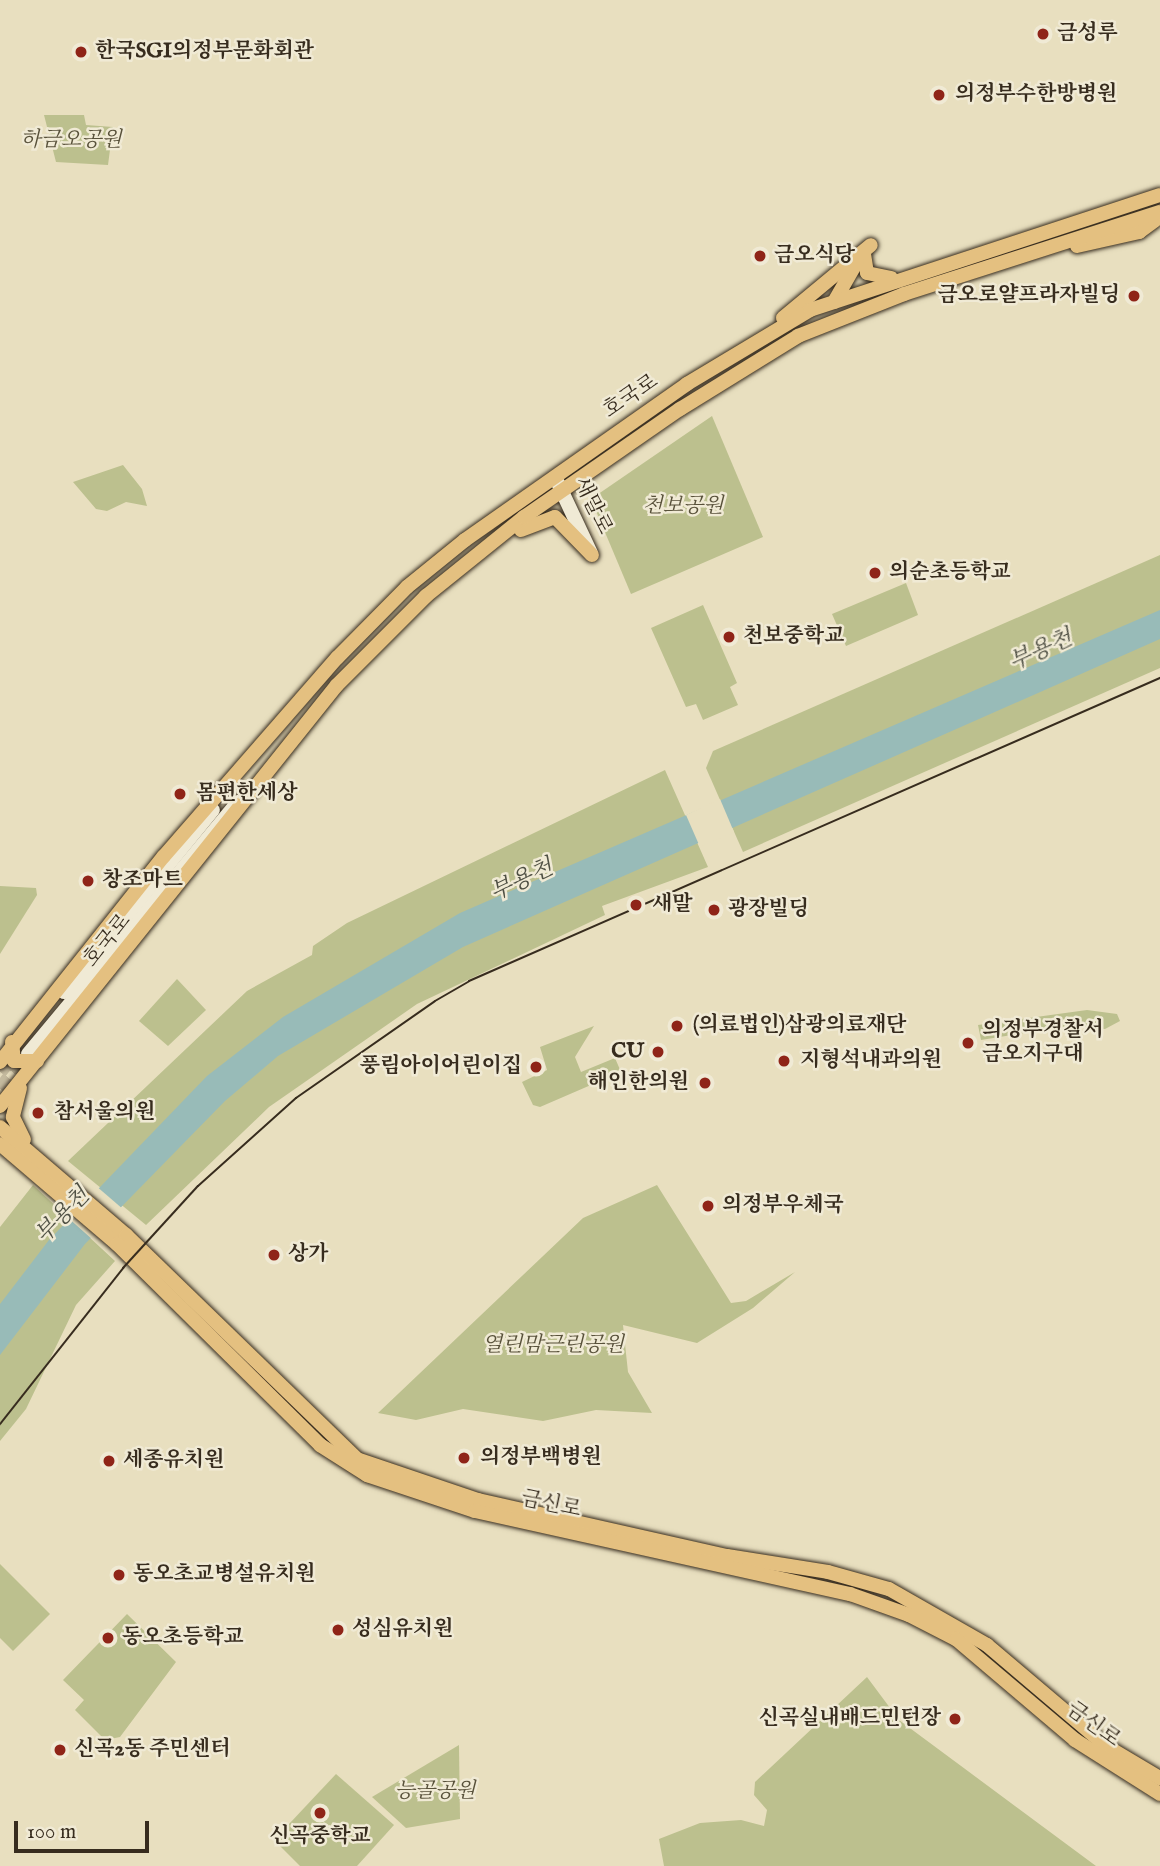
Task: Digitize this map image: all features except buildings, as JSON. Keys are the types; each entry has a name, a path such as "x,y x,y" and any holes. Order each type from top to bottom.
{"main road":[{"name":"호국로","path":"15,1053 210,802 226,791 379,614 434,565 553,475 765,334 837,299 1160,195"},
{"name":"호국로","path":"15,1053 232,819 243,798 337,685 426,596 562,489 798,336 884,301 1049,248 1158,218"},
{"path":"1049,248 1063,250 1129,235 1158,218"},
{"path":"765,334 871,245 837,299 798,336"},
{"path":"864,254 864,269 872,276 910,275"},
{"path":"468,562 548,517 561,520 592,555"},
{"name":"호국로","path":"0,1106 22,1080 15,1053"},
{"path":"22,1080 13,1122 52,1176"},
{"path":"0,1128 42,1161"},
{"path":"0,1144 52,1176 122,1239"},
{"name":"금신로","path":"122,1239 357,1459 478,1500 727,1556 828,1572 889,1589 987,1645 1106,1746 1160,1778"},
{"name":"금신로","path":"122,1239 320,1445 367,1475 475,1511 850,1594 909,1615 957,1639 1075,1740 1160,1794"}],"street":[{"name":"새말로","path":"553,475 592,555"}],"green space":[{"name":"하금오공원","path":"44,115 84,115 86,125 113,127 108,165 56,162"},
{"name":"천보공원","path":"712,416 763,537 631,594 591,499"},
{"path":"123,465 142,489 147,506 126,502 107,511 96,509 73,482"},
{"path":"1160,555 1160,668 743,852 706,768 713,751"},
{"path":"906,583 918,615 846,646 832,614"},
{"path":"703,605 737,683 730,687 738,705 703,720 696,704 686,707 651,628"},
{"path":"665,770 708,867 602,906 605,915 417,1004 269,1107 146,1225 68,1161 247,991 312,955 313,946 347,923"},
{"path":"0,886 36,888 37,895 0,954"},
{"path":"177,979 206,1010 168,1046 139,1021"},
{"path":"1087,1010 1117,1014 1120,1021 1105,1029 1068,1026 981,1040 978,1025"},
{"path":"594,1026 575,1057 581,1072 615,1058 621,1072 540,1107 533,1105 522,1082 547,1070 540,1047"},
{"path":"33,1185 115,1261 76,1305 26,1409 0,1441 0,1227"},
{"name":"열린맘근린공원","path":"657,1185 731,1303 746,1301 795,1272 753,1308 697,1343 623,1325 628,1372 652,1413 596,1410 543,1421 463,1409 416,1420 378,1413 583,1218"},
{"path":"0,1564 50,1614 13,1651 0,1638"},
{"path":"127,1614 176,1662 120,1737 105,1740 75,1710 84,1700 63,1680"},
{"path":"867,1677 899,1720 1096,1866 664,1866 659,1839 700,1823 741,1820 764,1826 767,1810 754,1795 755,1782"},
{"name":"능골공원","path":"459,1745 460,1819 406,1828 372,1797"},
{"path":"336,1774 394,1825 357,1866 300,1866 274,1840"}],"water":[{"path":"1160,610 1160,639 463,947 278,1056 225,1101 85,1244 0,1355 0,1304 49,1240 207,1076 283,1017 460,913"}],"pier":[{"path":"720,799 734,832 700,847 686,815"},
{"path":"95,1185 124,1210 93,1240 66,1216"}],"tunnel":[{"path":"0,1072 15,1053"},
{"path":"0,1089 27,1055"}],"tram line":[{"path":"0,1424 123,1268 198,1186 296,1098 435,1001 469,981 1160,678"}],"place":[{"name":"금성루","path":"1043,34"},
{"name":"한국SGI의정부문화회관","path":"81,52"},
{"name":"의정부수한방병원","path":"939,95"},
{"name":"금오식당","path":"760,256"},
{"name":"금오로얄프라자빌딩","path":"1134,296"},
{"name":"의순초등학교","path":"875,573"},
{"name":"천보중학교","path":"729,637"},
{"name":"몸편한세상","path":"180,794"},
{"name":"창조마트","path":"88,881"},
{"name":"새말","path":"636,905"},
{"name":"광장빌딩","path":"714,910"},
{"name":"(의료법인)삼광의료재단","path":"677,1026"},
{"name":"의정부경찰서 금오지구대","path":"968,1043"},
{"name":"CU","path":"658,1052"},
{"name":"지형석내과의원","path":"784,1061"},
{"name":"풍림아이어린이집","path":"536,1067"},
{"name":"해인한의원","path":"705,1083"},
{"name":"참서울의원","path":"38,1113"},
{"name":"의정부우체국","path":"708,1206"},
{"name":"상가","path":"274,1255"},
{"name":"의정부백병원","path":"464,1458"},
{"name":"세종유치원","path":"109,1461"},
{"name":"동오초교병설유치원","path":"119,1575"},
{"name":"성심유치원","path":"338,1630"},
{"name":"동오초등학교","path":"108,1638"},
{"name":"신곡실내배드민턴장","path":"955,1719"},
{"name":"신곡2동 주민센터","path":"60,1750"},
{"name":"신곡중학교","path":"320,1813"}],"water label":[{"name":"부용천","path":"1041,651"},
{"name":"부용천","path":"522,881"},
{"name":"부용천","path":"63,1216"}]}
